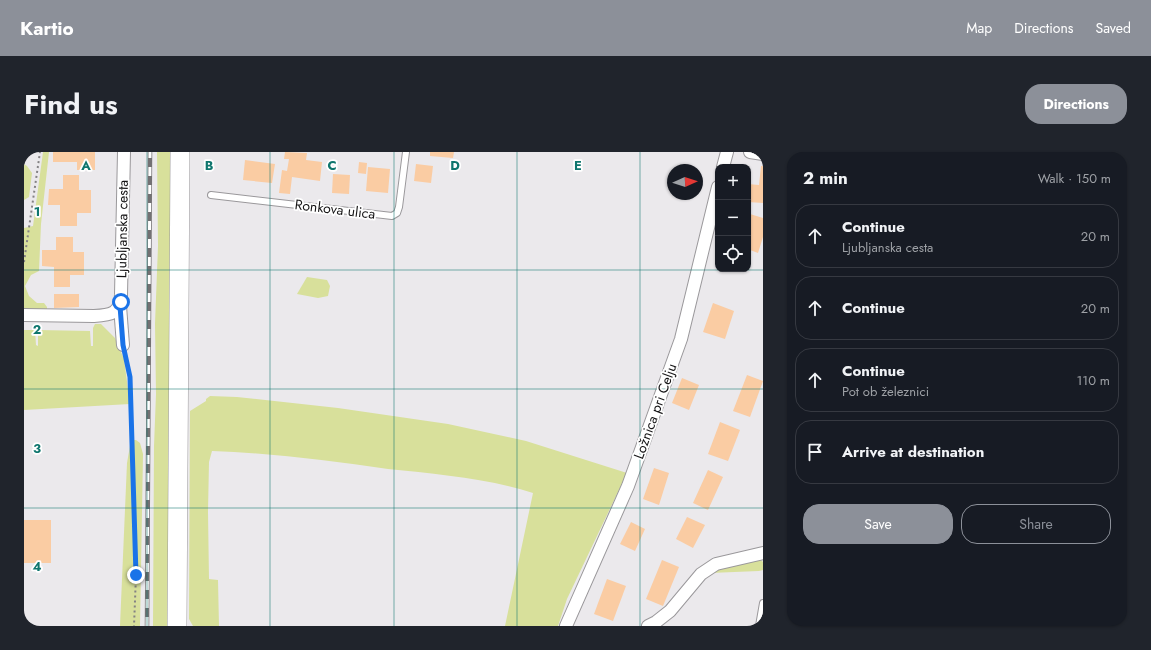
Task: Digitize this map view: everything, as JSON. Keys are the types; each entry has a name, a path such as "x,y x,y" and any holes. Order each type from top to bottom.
{"main road":[{"path":"177,626 180,152"}],"street":[{"name":"Ljubljanska cesta","path":"123,345 120,306 124,152"},
{"path":"724,164 727,152"},
{"path":"750,152 763,154"},
{"name":"Ložnica pri Celju","path":"566,626 628,486 681,339 715,199"},
{"path":"24,315 106,315 114,313 120,306"},
{"path":"648,626 656,622 670,611 701,574 716,564 763,552"}],"lane":[{"name":"Ronkova ulica","path":"211,195 392,216 397,213 399,207 406,152"},
{"path":"760,626 763,603"}],"path":[{"path":"24,262 40,152"},
{"path":"123,345 130,377 136,575 134,626"}],"green space":[{"path":"43,152 49,152 41,224 39,271 31,275 25,286 29,296 37,303 44,303 47,307 47,311 24,313 24,228 33,226"},
{"path":"157,152 173,152 169,626 153,626 154,446 156,394 155,324 158,246"},
{"path":"24,164 32,173 29,197 24,200"},
{"path":"307,277 327,280 330,286 328,296 318,298 297,294"},
{"path":"95,324 101,324 115,338 124,359 130,404 24,410 24,330 35,330 36,345 38,346 38,330 90,331 91,346 93,346 93,328"},
{"path":"210,396 237,397 338,408 448,424 526,441 627,473 567,599 558,626 505,626 533,493 479,480 443,475 278,455 212,451 209,462 209,579 218,580 219,626 193,626 189,619 190,411 206,401 206,399"},
{"path":"131,440 136,440 140,443 143,454 140,626 120,626 127,463"},
{"path":"761,560 763,562 763,570 710,573 724,566"}],"building":[{"path":"53,152 95,152 95,170 77,170 77,162 53,162"},
{"path":"285,152 307,153 306,160 322,162 320,181 292,177 290,194 279,193 282,170 287,171 289,159 284,159"},
{"path":"430,152 454,152 453,158 430,156"},
{"path":"245,160 275,164 272,183 243,180"},
{"path":"359,162 367,163 366,174 358,173"},
{"path":"416,164 433,166 431,183 414,181"},
{"path":"761,166 763,166 763,203 751,202 751,184 759,185"},
{"path":"368,167 390,169 388,193 366,191"},
{"path":"333,174 350,175 349,194 332,193"},
{"path":"63,175 79,175 79,190 91,190 91,213 77,213 77,226 60,226 60,205 48,205 49,189 63,189"},
{"path":"751,214 763,218 763,237 758,253 751,250"},
{"path":"56,237 73,237 73,252 84,252 84,275 70,275 70,287 54,287 54,267 42,266 42,250 56,250"},
{"path":"54,294 79,294 79,307 54,308"},
{"path":"713,303 734,311 725,339 703,332"},
{"path":"747,375 763,381 750,417 733,411"},
{"path":"682,378 699,385 689,410 672,403"},
{"path":"720,422 740,430 728,461 708,454"},
{"path":"654,468 669,473 659,505 643,499"},
{"path":"708,470 723,477 708,510 693,503"},
{"path":"687,517 705,525 693,548 676,539"},
{"path":"24,520 51,520 51,563 24,563"},
{"path":"631,522 645,529 635,551 620,544"},
{"path":"662,560 679,567 663,606 646,599"},
{"path":"607,579 626,586 613,621 594,614"}],"railway":[{"path":"147,626 150,152"}],"route":[{"path":"121,302 123,345 130,377 136,575"}]}
